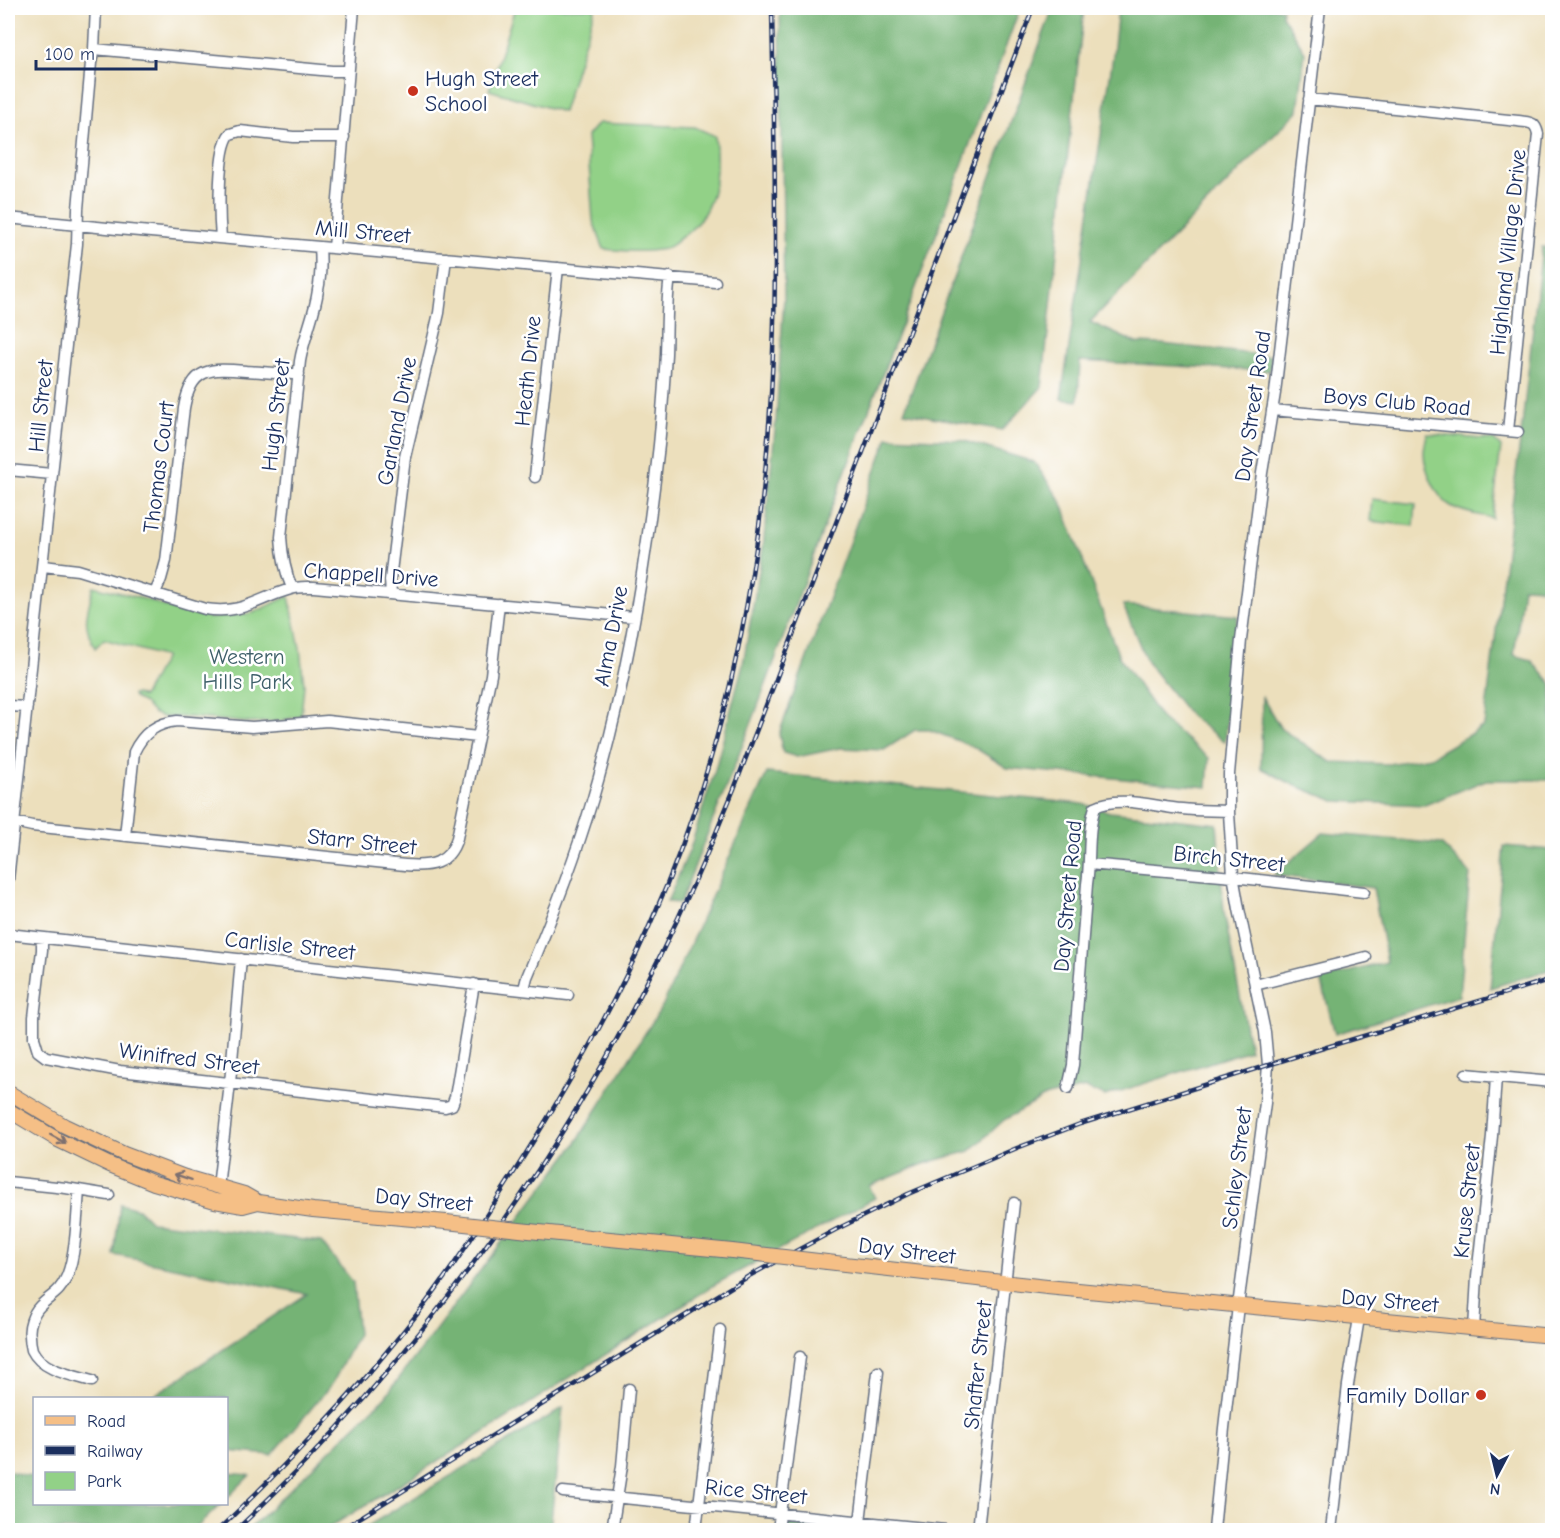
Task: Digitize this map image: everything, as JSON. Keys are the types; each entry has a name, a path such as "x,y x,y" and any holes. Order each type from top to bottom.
{"main road":[{"name":"Day Street","path":"8,1092 65,1126 124,1154 174,1174 244,1194 258,1202 312,1210 732,1251 1005,1283 1552,1336"},
{"name":"Day Street","path":"8,1110 58,1140 154,1183 215,1201 243,1206 258,1202"},
{"path":"8,1120 19,1118 25,1120"}],"street":[{"name":"Hill Street","path":"8,880 77,244 96,8"},
{"path":"334,248 354,8"},
{"name":"Day Street Road","path":"1068,1088 1073,1065 1091,822 1095,807 1102,803 1116,801 1185,810 1229,812 1229,774 1240,651 1272,410 1320,8"},
{"path":"94,49 348,71"},
{"name":"Highland Village Drive","path":"1309,99 1518,121 1531,123 1536,128 1538,134 1513,432"},
{"path":"221,238 219,222 223,155 227,138 232,132 293,137 344,137"},
{"name":"Mill Street","path":"8,218 715,282"},
{"name":"Hugh Street","path":"292,588 281,551 281,537 298,374 303,345 319,290 320,247"},
{"name":"Garland Drive","path":"391,593 390,580 405,457 439,313 446,258"},
{"name":"Heath Drive","path":"535,477 558,268"},
{"name":"Alma Drive","path":"524,989 565,883 593,797 617,706 646,547 659,441 669,277"},
{"name":"Thomas Court","path":"154,593 166,561 183,408 192,383 202,374 216,369 298,374"},
{"name":"Boys Club Road","path":"1272,410 1513,432"},
{"path":"8,470 52,474"},
{"name":"Chappell Drive","path":"43,566 78,570 205,609 226,611 246,607 292,588 314,587 634,617"},
{"name":"Starr Street","path":"14,822 125,836 430,866 443,859 455,844 491,675 499,604"},
{"path":"8,706 27,707"},
{"path":"125,836 134,752 150,730 168,722 252,728 327,721 478,737"},
{"name":"Schley Street","path":"1215,1530 1224,1428 1268,1065 1265,1032 1233,878 1229,812"},
{"name":"Birch Street","path":"1089,864 1364,892"},
{"name":"Carlisle Street","path":"8,934 568,994"},
{"name":"Winifred Street","path":"42,938 34,1030 36,1047 41,1054 53,1059 120,1071 445,1107 452,1105 455,1097 474,984"},
{"path":"1255,985 1366,957"},
{"path":"218,1187 241,959"},
{"path":"1466,1074 1552,1082"},
{"name":"Kruse Street","path":"1474,1329 1496,1077"},
{"path":"8,1182 109,1195"},
{"path":"79,1190 71,1264 66,1279 59,1290 38,1307 29,1331 32,1349 48,1367 92,1381"},
{"name":"Shafter Street","path":"978,1530 1014,1203"},
{"path":"1331,1530 1348,1385 1359,1318"},
{"path":"696,1530 720,1330"},
{"path":"778,1530 800,1357"},
{"path":"860,1526 878,1372"},
{"path":"612,1530 622,1466 629,1389"},
{"name":"Rice Street","path":"563,1492 780,1513 860,1526 945,1530"}],"green space":[{"path":"515,8 595,8 563,112 489,90"},
{"path":"780,8 1020,8 755,714 680,903 667,902 690,849 715,770 743,664 763,548 776,420 784,297"},
{"path":"1053,8 1084,8 1042,387 1002,430 904,412"},
{"path":"1118,8 1282,8 1282,15 1305,52 1298,111 1090,322 1136,343 1271,356 1270,371 1080,361 1078,401 1061,399 1113,56"},
{"path":"598,123 695,127 715,136 715,180 708,206 691,229 670,246 649,251 604,249 593,221 587,136"},
{"path":"1542,247 1552,248 1552,569 1545,588 1523,587 1514,655 1531,660 1552,684 1552,780 1486,780 1425,805 1335,801 1294,785 1261,768 1262,697 1281,729 1331,762 1388,764 1431,757 1484,726"},
{"path":"1427,434 1494,440 1501,447 1492,518 1456,508 1441,497 1432,483 1425,460"},
{"path":"888,437 961,440 1034,462 1061,501 1119,657 1161,718 1209,758 1207,787 1007,768 974,747 930,730 915,730 884,750 840,748 797,757 783,753 779,734"},
{"path":"1372,499 1416,504 1414,526 1370,521"},
{"name":"Western Hills Park","path":"94,586 148,600 174,610 211,618 253,613 289,596 300,648 304,685 301,716 280,721 251,723 163,717 153,713 133,695 143,697 165,657 104,639 95,648 87,624"},
{"path":"1123,605 1238,616 1225,742 1190,716 1147,662"},
{"path":"767,773 1083,804 1110,812 1217,824 1224,912 1250,1050 1105,1096 1086,1088 1047,1096 1004,1120 970,1151 926,1163 869,1186 875,1198 714,1285 474,1439 325,1530 248,1530 385,1397 574,1146 663,1005"},
{"path":"1323,833 1441,844 1470,873 1459,996 1335,1034 1321,979 1387,962 1373,888 1274,875"},
{"path":"1504,846 1552,850 1552,969 1490,988"},
{"path":"120,1204 138,1209 151,1222 321,1242 353,1282 358,1334 332,1384 272,1455 228,1451 228,1397 152,1397 307,1294 114,1255"},
{"path":"563,1408 550,1530 361,1530"},
{"path":"8,1471 33,1476 33,1505 220,1505 194,1530 8,1530"},
{"path":"228,1473 250,1475 228,1497"},
{"path":"788,1524 851,1530 788,1530"}],"railway":[{"path":"218,1530 297,1452 347,1398 432,1295 470,1241 536,1137 603,1020 648,929 685,837 715,742 739,646 756,548 764,481 770,413 775,278 772,8"},
{"path":"236,1530 300,1468 360,1403 473,1264 525,1190 573,1115 618,1037 679,916 734,789 1033,8"},
{"path":"340,1530 749,1276 908,1194 1080,1124 1552,979"}],"place":[{"name":"Hugh Street School","path":"413,91"},
{"name":"Family Dollar","path":"1481,1395"}]}
